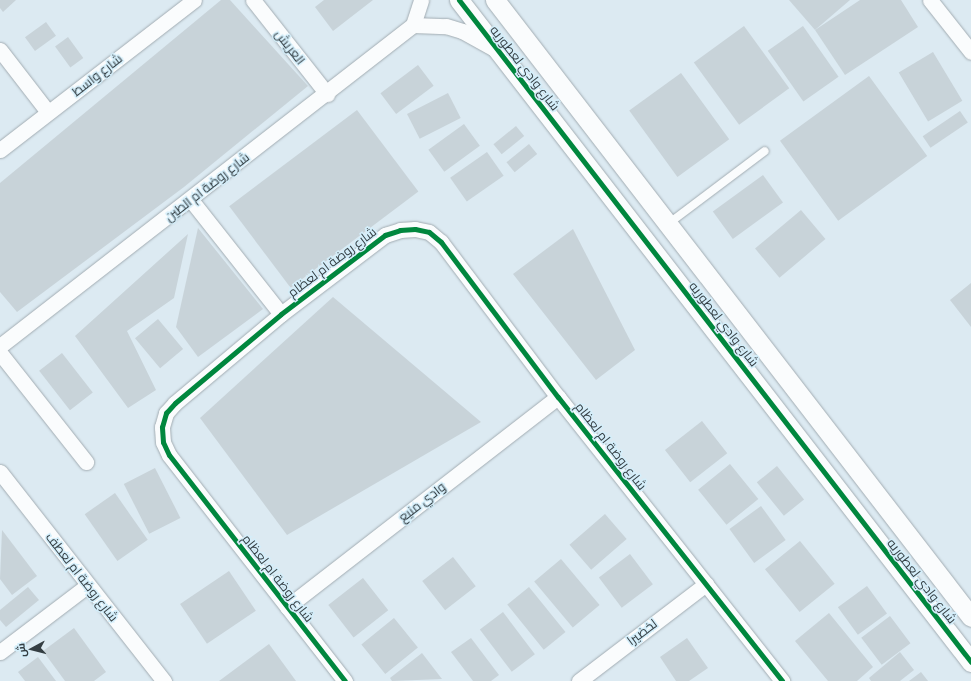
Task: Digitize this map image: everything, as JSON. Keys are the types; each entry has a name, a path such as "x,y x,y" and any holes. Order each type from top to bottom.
{"street":[{"name":"شارع واسط","path":"0,150 194,0"},
{"name":"العريش","path":"254,0 327,94"},
{"path":"421,0 413,25 440,26 462,30 499,52"},
{"name":"شارع وادي لعطوريه","path":"459,0 971,662"},
{"name":"شارع وادي لعطوريه","path":"495,0 971,617"},
{"path":"930,0 971,52"},
{"name":"شارع روضة ام الطين","path":"0,346 191,200 413,25"},
{"path":"0,50 48,112"},
{"name":"شارع روضة ام لعظام","path":"191,200 281,314"},
{"name":"شارع روضة ام لعظام","path":"345,681 169,455 164,442 162,427 166,413 175,403 281,314 385,235 400,230 415,229 429,232 441,242 558,397 782,681"},
{"path":"0,352 86,462"},
{"name":"وادي منيع","path":"287,607 558,397"},
{"name":"شارع روضة ام لعطف","path":"0,472 164,681"},
{"name":"لخضيرا","path":"579,681 706,584"},
{"path":"0,652 88,586"}],"lane":[{"path":"668,224 764,151"}],"building":[{"path":"0,0 16,0 3,12 0,8"},
{"path":"221,0 230,0 308,86 184,187 17,312 0,292 0,183"},
{"path":"324,0 373,0 333,31 315,7"},
{"path":"789,0 850,0 815,30"},
{"path":"860,0 901,0 918,27 845,75 815,30"},
{"path":"46,22 56,36 35,51 25,37"},
{"path":"744,26 789,88 739,125 694,62"},
{"path":"803,26 839,77 803,101 768,51"},
{"path":"68,37 83,58 70,67 55,46"},
{"path":"933,52 962,101 928,121 899,73"},
{"path":"418,65 434,86 396,114 380,93"},
{"path":"681,73 729,139 677,177 629,111"},
{"path":"869,76 927,156 838,221 780,141"},
{"path":"448,93 461,118 420,139 407,114"},
{"path":"357,110 418,191 291,288 229,206"},
{"path":"960,111 968,123 931,148 923,136"},
{"path":"464,124 480,146 444,172 428,150"},
{"path":"516,126 524,136 502,154 493,144"},
{"path":"529,144 537,154 515,172 506,162"},
{"path":"487,152 504,176 467,202 450,178"},
{"path":"763,175 783,203 733,239 713,211"},
{"path":"801,210 825,239 779,278 755,249"},
{"path":"198,228 263,309 198,357 176,327"},
{"path":"573,229 635,350 596,380 513,274"},
{"path":"188,234 174,298 127,331 156,390 128,408 75,336"},
{"path":"971,283 971,327 950,300"},
{"path":"333,297 481,422 287,535 200,418"},
{"path":"158,319 183,349 160,368 135,338"},
{"path":"62,353 93,392 70,410 39,371"},
{"path":"702,421 727,453 690,482 665,450"},
{"path":"730,464 758,499 726,525 698,490"},
{"path":"777,466 804,499 784,516 757,482"},
{"path":"155,468 180,518 149,534 124,484"},
{"path":"115,493 148,540 117,561 85,514"},
{"path":"761,506 786,540 754,563 729,529"},
{"path":"605,514 627,539 591,570 570,545"},
{"path":"2,530 37,576 12,595 0,579"},
{"path":"800,541 835,584 800,612 765,569"},
{"path":"630,554 653,584 622,608 599,577"},
{"path":"453,557 476,586 445,610 422,581"},
{"path":"561,559 600,605 573,627 534,581"},
{"path":"229,571 256,611 207,644 180,604"},
{"path":"363,578 388,610 354,637 328,605"},
{"path":"867,586 887,614 858,635 838,607"},
{"path":"28,587 39,600 6,627 0,620 0,610"},
{"path":"529,587 566,632 544,650 507,605"},
{"path":"503,612 535,654 512,672 480,629"},
{"path":"829,613 873,667 857,681 828,681 795,641"},
{"path":"890,616 910,643 882,665 861,638"},
{"path":"394,618 418,648 385,674 361,644"},
{"path":"74,628 106,672 94,681 65,681 43,651"},
{"path":"471,638 499,675 491,681 473,681 451,652"},
{"path":"687,638 708,668 689,681 676,681 660,657"},
{"path":"269,644 296,681 219,681"},
{"path":"900,652 914,670 900,681 871,681 869,678"},
{"path":"422,653 442,679 392,681 390,678"},
{"path":"38,657 56,681 25,681 18,672"},
{"path":"921,672 928,681 909,681"}],"cycle path":[{"path":"459,0 971,662"},
{"path":"345,681 169,455 163,442 162,427 166,413 175,403 281,314 385,235 400,230 415,229 429,232 441,242 558,397 782,681"}]}
